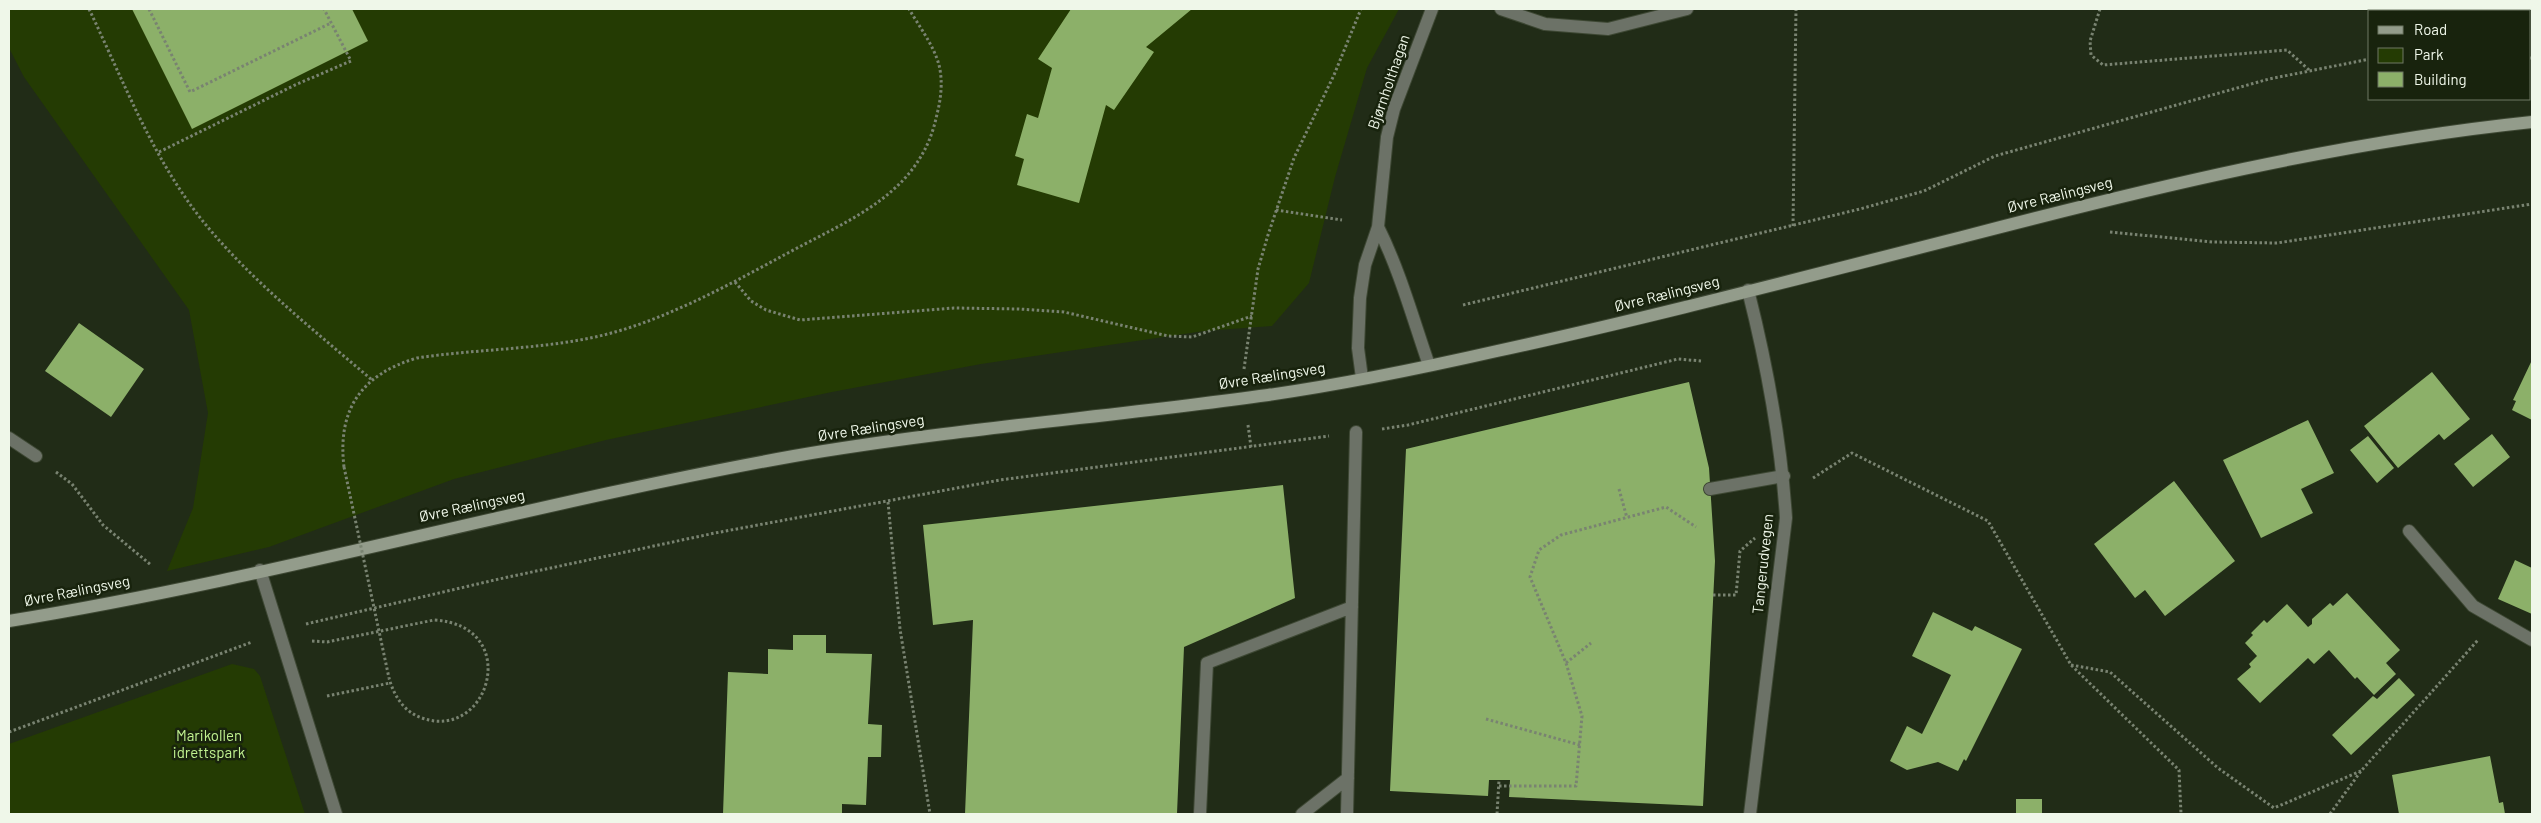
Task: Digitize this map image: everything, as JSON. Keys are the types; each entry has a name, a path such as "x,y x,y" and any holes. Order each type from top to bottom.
{"main road":[{"name":"Øvre Rælingsveg","path":"9,620 179,588 560,504 795,456 994,426 1273,394 1429,366 1620,323 2151,188 2350,148 2434,134 2532,122"}],"street":[{"name":"Bjørnholthagan","path":"1362,378 1358,348 1360,298 1365,265 1378,227 1387,137 1394,109 1432,9"},
{"path":"1501,9 1545,24 1608,29 1686,9"},
{"path":"1378,227 1393,257 1429,366"},
{"name":"Tangerudvegen","path":"1748,290 1762,346 1784,476 1786,518 1750,814"},
{"path":"1347,814 1356,432"},
{"path":"9,438 36,456"},
{"path":"1710,489 1784,476"},
{"path":"2409,531 2473,606 2532,640"},
{"path":"260,570 336,814"},
{"path":"1200,814 1207,663 1352,607"},
{"path":"1302,814 1348,778"}],"path":[{"path":"89,9 172,176 206,224 249,271 372,380"},
{"path":"149,9 190,92 331,23"},
{"path":"159,152 295,85 351,61 324,9"},
{"path":"300,626 302,633 310,641 327,642 419,622 434,620 451,621 477,636 484,648 489,664 488,680 483,694 460,716 443,721 428,720 416,716 402,706 390,683 344,467 342,446 347,416 353,402 372,380 396,364 417,358 554,343 615,332 735,282 879,202 893,191 918,165 935,124 941,83 939,65 909,9"},
{"path":"1242,378 1258,269 1276,210 1294,158 1334,74 1361,9"},
{"path":"1794,226 1796,9"},
{"path":"2100,9 2090,41 2090,55 2103,65 2287,50 2309,70"},
{"path":"1463,305 1794,226 1924,191 1995,156 2268,79 2368,59"},
{"path":"2110,232 2203,241 2277,243 2532,204"},
{"path":"1276,210 1342,220"},
{"path":"735,282 751,301 766,310 800,320 954,308 1019,309 1064,312 1168,336 1192,337 1252,316"},
{"path":"9,732 300,626 602,557 715,533 1000,480 1408,425 1678,359 1701,361"},
{"path":"1246,418 1251,447"},
{"path":"1812,478 1852,453 1988,521 2071,665 2179,770 2180,814"},
{"path":"36,456 72,484 103,525 179,588"},
{"path":"1619,489 1627,518"},
{"path":"888,502 900,629 930,814"},
{"path":"1499,786 1576,786 1582,716 1566,663 1530,577 1539,550 1561,535 1666,507 1696,527"},
{"path":"1713,595 1736,596 1740,551 1756,537"},
{"path":"2330,814 2361,771 2496,619"},
{"path":"1566,663 1591,643"},
{"path":"2071,665 2110,672 2218,768 2274,808 2361,771"},
{"path":"338,694 390,683"},
{"path":"1486,718 1580,745"},
{"path":"1497,814 1499,780"}],"green space":[{"path":"9,9 1399,9 1367,68 1335,177 1309,283 1272,326 1204,331 981,364 832,392 606,440 454,479 269,547 167,571 193,508 208,413 189,310 24,77 9,48"},
{"name":"Marikollen idrettspark","path":"232,664 254,669 260,676 305,814 9,814 9,744"}],"building":[{"path":"132,9 352,9 368,41 192,129"},
{"path":"1071,9 1192,9 1146,47 1154,52 1114,110 1106,105 1079,203 1017,185 1024,159 1015,156 1027,114 1038,118 1052,68 1038,59"},
{"path":"79,323 144,369 111,417 45,371"},
{"path":"2532,360 2532,420 2512,410 2516,401 2513,400"},
{"path":"2432,372 2470,419 2444,440 2439,434 2398,468 2364,426"},
{"path":"1689,382 1709,468 1715,561 1703,806 1509,797 1510,780 1489,780 1488,796 1390,791 1406,449"},
{"path":"2308,420 2334,473 2301,489 2313,513 2261,538 2223,460"},
{"path":"2492,434 2510,457 2473,487 2454,464"},
{"path":"2368,436 2394,468 2377,483 2350,450"},
{"path":"2174,481 2235,561 2165,616 2145,590 2135,598 2094,544"},
{"path":"1283,485 1295,598 1184,647 1177,814 965,814 973,620 933,625 923,525"},
{"path":"2515,560 2532,568 2532,614 2498,599"},
{"path":"2347,593 2400,650 2386,663 2396,674 2374,695 2357,677 2355,679 2329,650 2314,664 2308,658 2260,703 2237,679 2251,667 2249,664 2257,656 2245,643 2253,635 2251,633 2264,620 2267,623 2287,604 2308,627 2312,624 2312,619 2330,603 2333,606"},
{"path":"1933,612 1972,631 1975,626 2022,649 1966,761 1964,759 1958,771 1938,762 1907,770 1890,761 1907,726 1922,734 1951,675 1912,656"},
{"path":"793,635 826,635 826,653 872,654 868,724 882,725 881,757 868,757 866,805 842,804 842,814 723,814 728,672 768,674 768,649 793,650"},
{"path":"2399,678 2415,695 2351,755 2332,735 2373,696 2377,699"},
{"path":"2490,756 2499,803 2503,802 2505,814 2399,814 2392,775"},
{"path":"2016,799 2042,799 2042,814 2016,814"}]}
